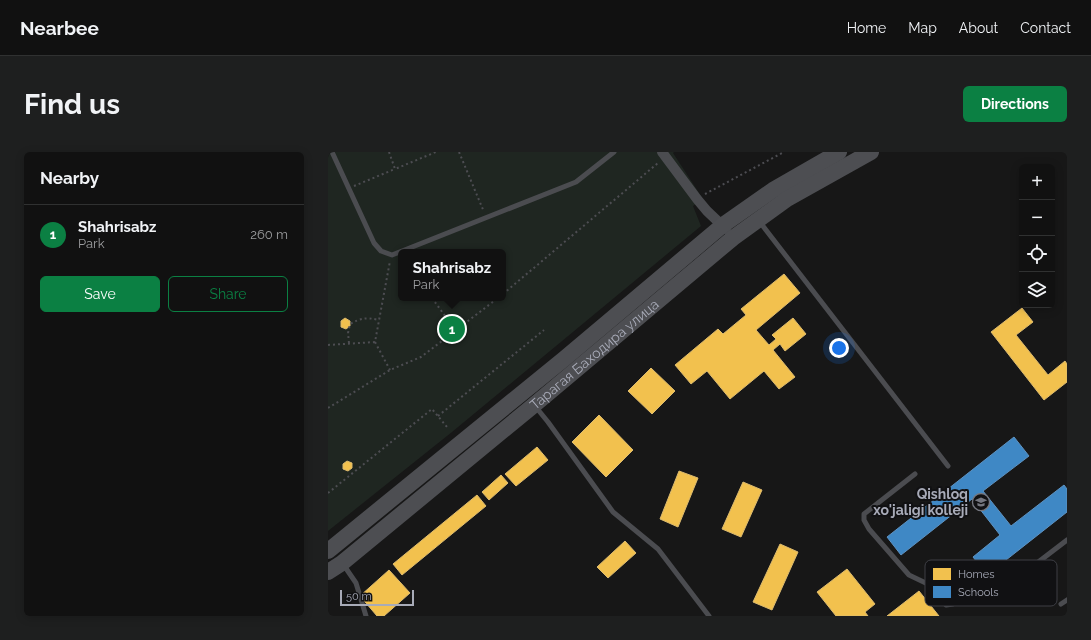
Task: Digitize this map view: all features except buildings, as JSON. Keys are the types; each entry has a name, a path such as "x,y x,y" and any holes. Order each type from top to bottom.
{"main road":[{"name":"Тарагая Баходира улица","path":"328,551 564,359 723,225 773,190 839,152"},
{"name":"Тарагая Баходира улица","path":"328,572 342,563 534,405 733,238 787,199 871,152"}],"street":[{"path":"664,154 697,199 707,211 723,225 733,238"}],"lane":[{"path":"332,152 374,243 381,251 392,255 398,253"},
{"path":"407,249 576,182 614,152"},
{"path":"758,219 948,466"},
{"path":"534,405 613,512 658,549 708,616"},
{"path":"915,474 864,514 864,520 868,529 909,575 925,583"},
{"path":"1041,560 1067,540"},
{"path":"342,563 356,583 366,616"},
{"path":"1061,604 1067,600"}],"path":[{"path":"389,152 395,169"},
{"path":"348,188 436,152"},
{"path":"460,152 486,218"},
{"path":"697,199 784,152"},
{"path":"506,291 664,154"},
{"path":"390,370 375,342 392,255"},
{"path":"434,301 456,331"},
{"path":"328,408 390,370 421,357 494,301"},
{"path":"349,344 348,333 350,324 368,317 379,320"},
{"path":"438,416 544,330"},
{"path":"328,345 375,342"},
{"path":"328,493 432,409 447,427"}],"shaded area":[{"path":"328,152 674,152 673,153 703,199 693,206 701,226 452,432 328,531"}],"place":[{"name":"Shahrisabz","path":"452,329"},
{"name":"Qishloq xo'jaligi kolleji","path":"981,502"}]}
